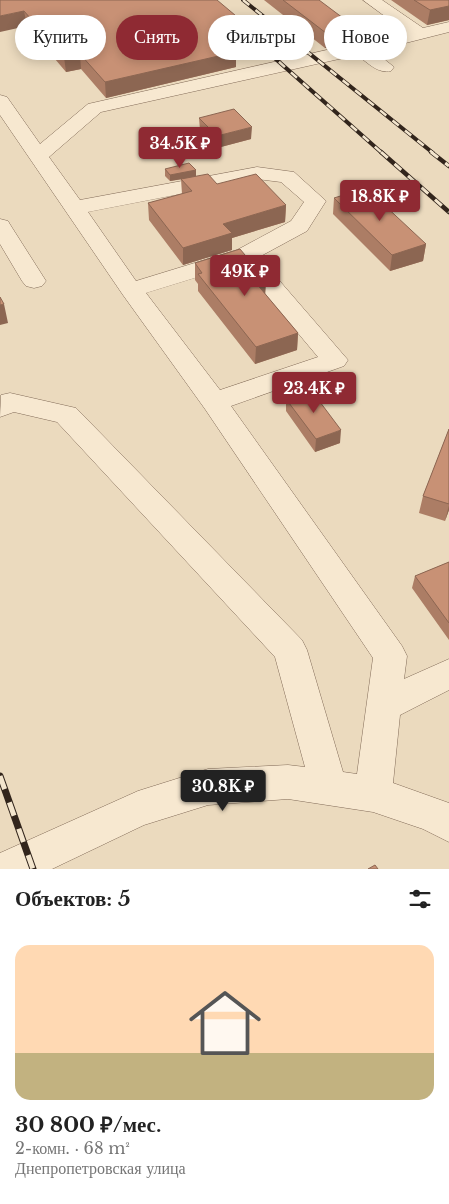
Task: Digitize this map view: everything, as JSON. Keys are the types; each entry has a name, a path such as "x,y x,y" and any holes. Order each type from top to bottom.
{"street":[{"path":"371,0 420,34"},
{"path":"407,37 449,27"},
{"path":"38,156 94,108 324,57"},
{"path":"375,60 385,67"},
{"path":"0,101 131,290 214,402 390,656 373,794"},
{"path":"74,208 257,173 287,176 315,201 299,226 245,255 131,290"},
{"path":"0,226 34,281"},
{"path":"214,402 335,360 245,255"},
{"path":"0,408 10,402 66,415 290,650 329,788"},
{"path":"384,706 449,674"},
{"path":"9,869 138,809 208,787 288,782 373,794 434,815 449,824"}],"building":[{"path":"0,0 217,0 235,15 208,15 208,58 105,82 85,60 106,60 106,15 27,15 24,11 0,16"},
{"path":"283,0 319,0 339,15 324,15 324,31 314,24 314,15 303,15"},
{"path":"414,0 449,0 449,6 430,10"},
{"path":"234,109 252,127 217,136 199,118"},
{"path":"189,163 196,170 170,175 165,169"},
{"path":"208,174 217,184 256,174 286,205 223,224 232,233 183,248 148,203 192,191 181,179"},
{"path":"366,188 426,244 392,255 334,198"},
{"path":"240,249 266,280 256,283 298,333 256,347 198,274 202,273 195,263"},
{"path":"0,297 4,304 0,305"},
{"path":"311,390 341,430 316,439 286,399"},
{"path":"449,429 449,504 423,496"},
{"path":"449,562 449,623 415,576"},
{"path":"375,865 378,869 368,869"}],"railway":[{"path":"243,0 433,153"},
{"path":"277,60 382,153"},
{"path":"381,152 449,212"},
{"path":"431,152 449,166"},
{"path":"0,776 33,869"}]}
